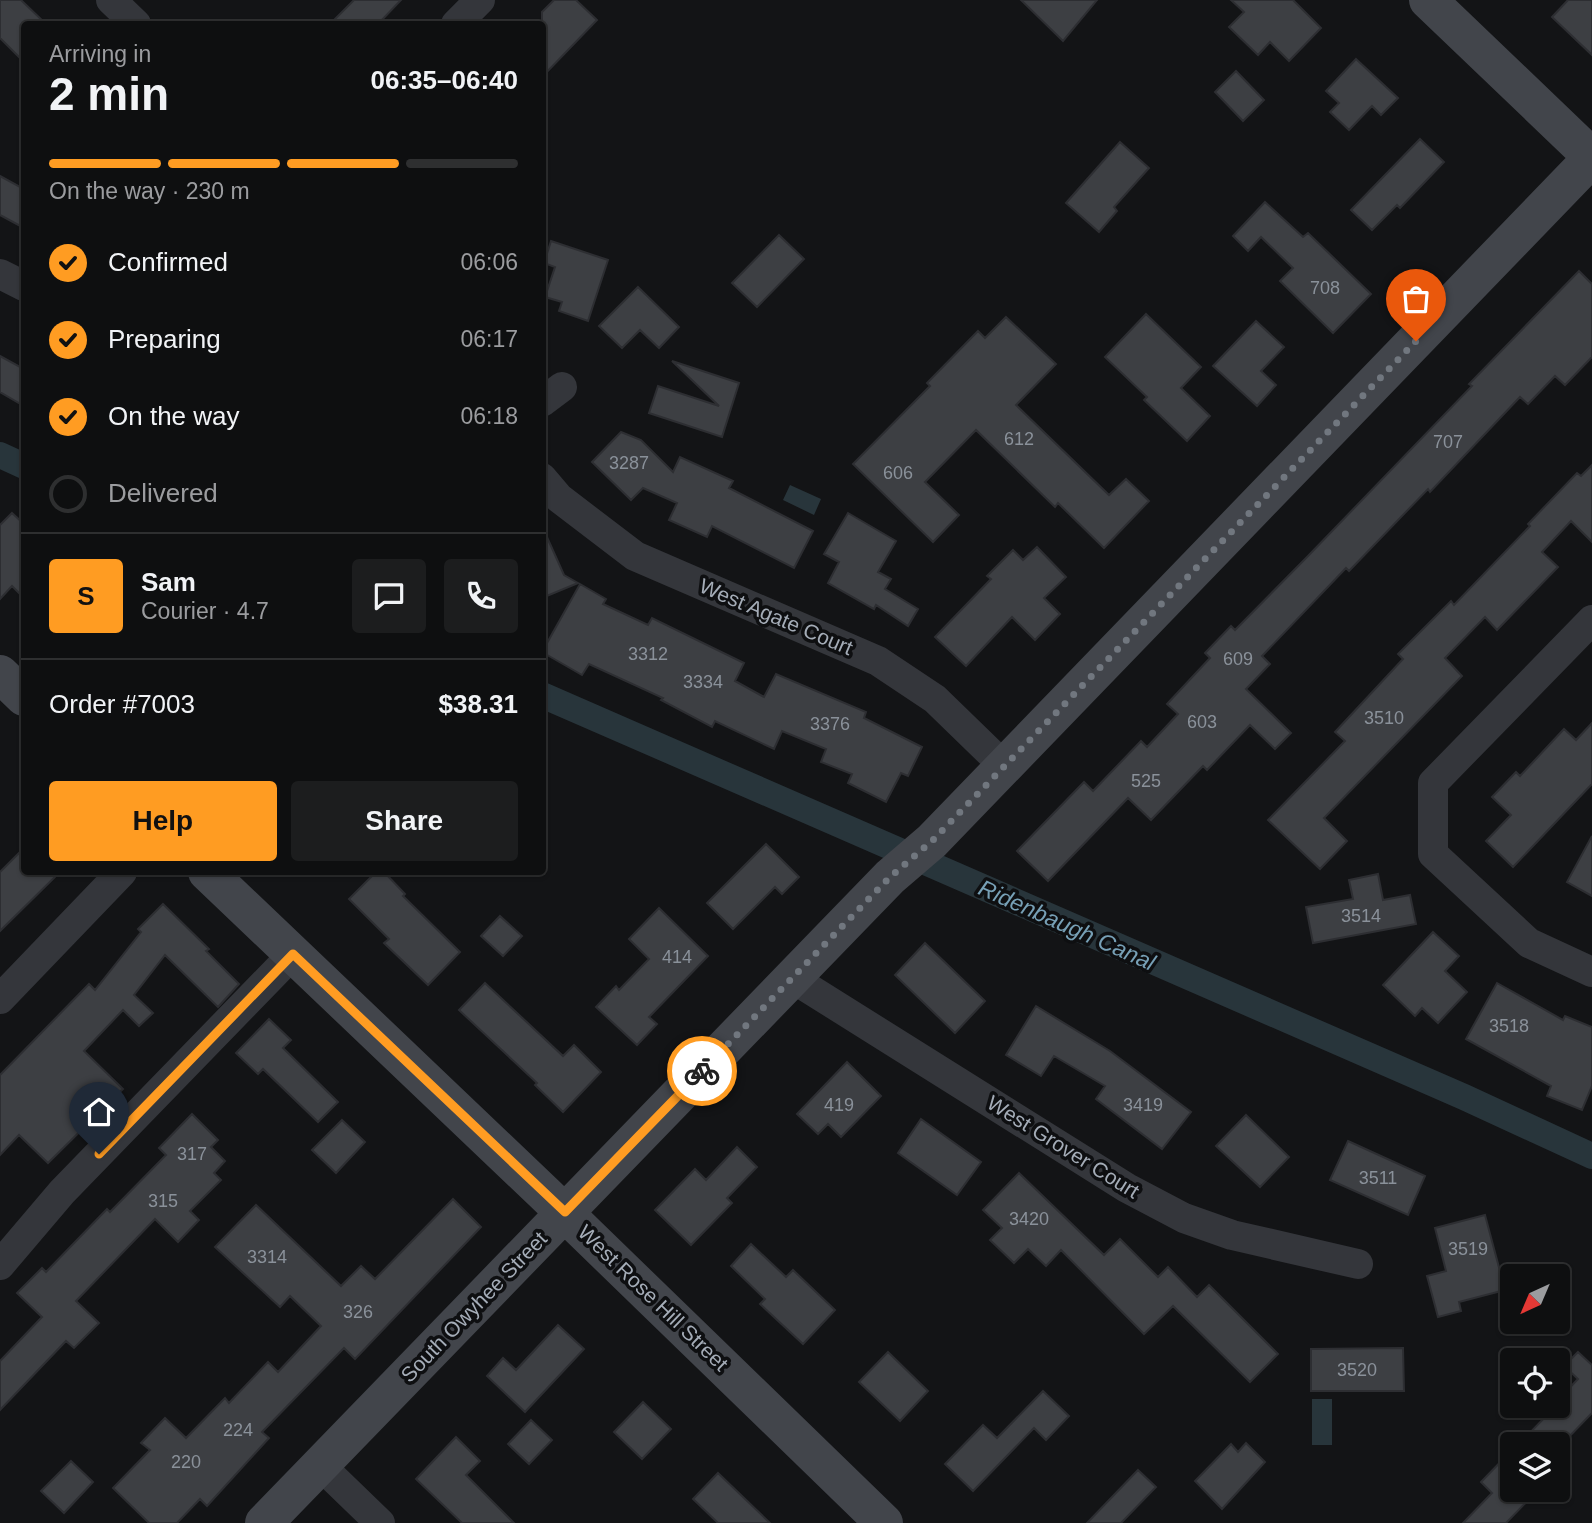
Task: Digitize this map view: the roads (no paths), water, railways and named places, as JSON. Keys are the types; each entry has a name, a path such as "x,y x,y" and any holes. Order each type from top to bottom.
{"street":[{"path":"111,0 133,21"},
{"path":"459,21 480,0"},
{"path":"1428,0 1592,158"},
{"name":"South Owyhee Street","path":"264,1523 890,877 932,841 1592,158"},
{"path":"0,274 21,284"},
{"name":"West Agate Court","path":"546,483 559,498 635,556 878,661 936,699 1004,766"},
{"path":"1592,620 1433,783 1433,854 1529,943 1592,972"},
{"path":"0,674 21,694"},
{"path":"0,999 119,875"},
{"name":"West Rose Hill Street","path":"210,875 565,1212 884,1523"},
{"path":"0,1265 62,1192 293,954"},
{"name":"West Grover Court","path":"792,978 1127,1188 1184,1218 1233,1235 1358,1264"},
{"path":"320,1465 380,1523"}],"waterway":[{"name":"Ridenbaugh Canal","path":"0,455 21,465"},
{"name":"Ridenbaugh Canal","path":"546,697 1464,1097 1592,1156"}]}
